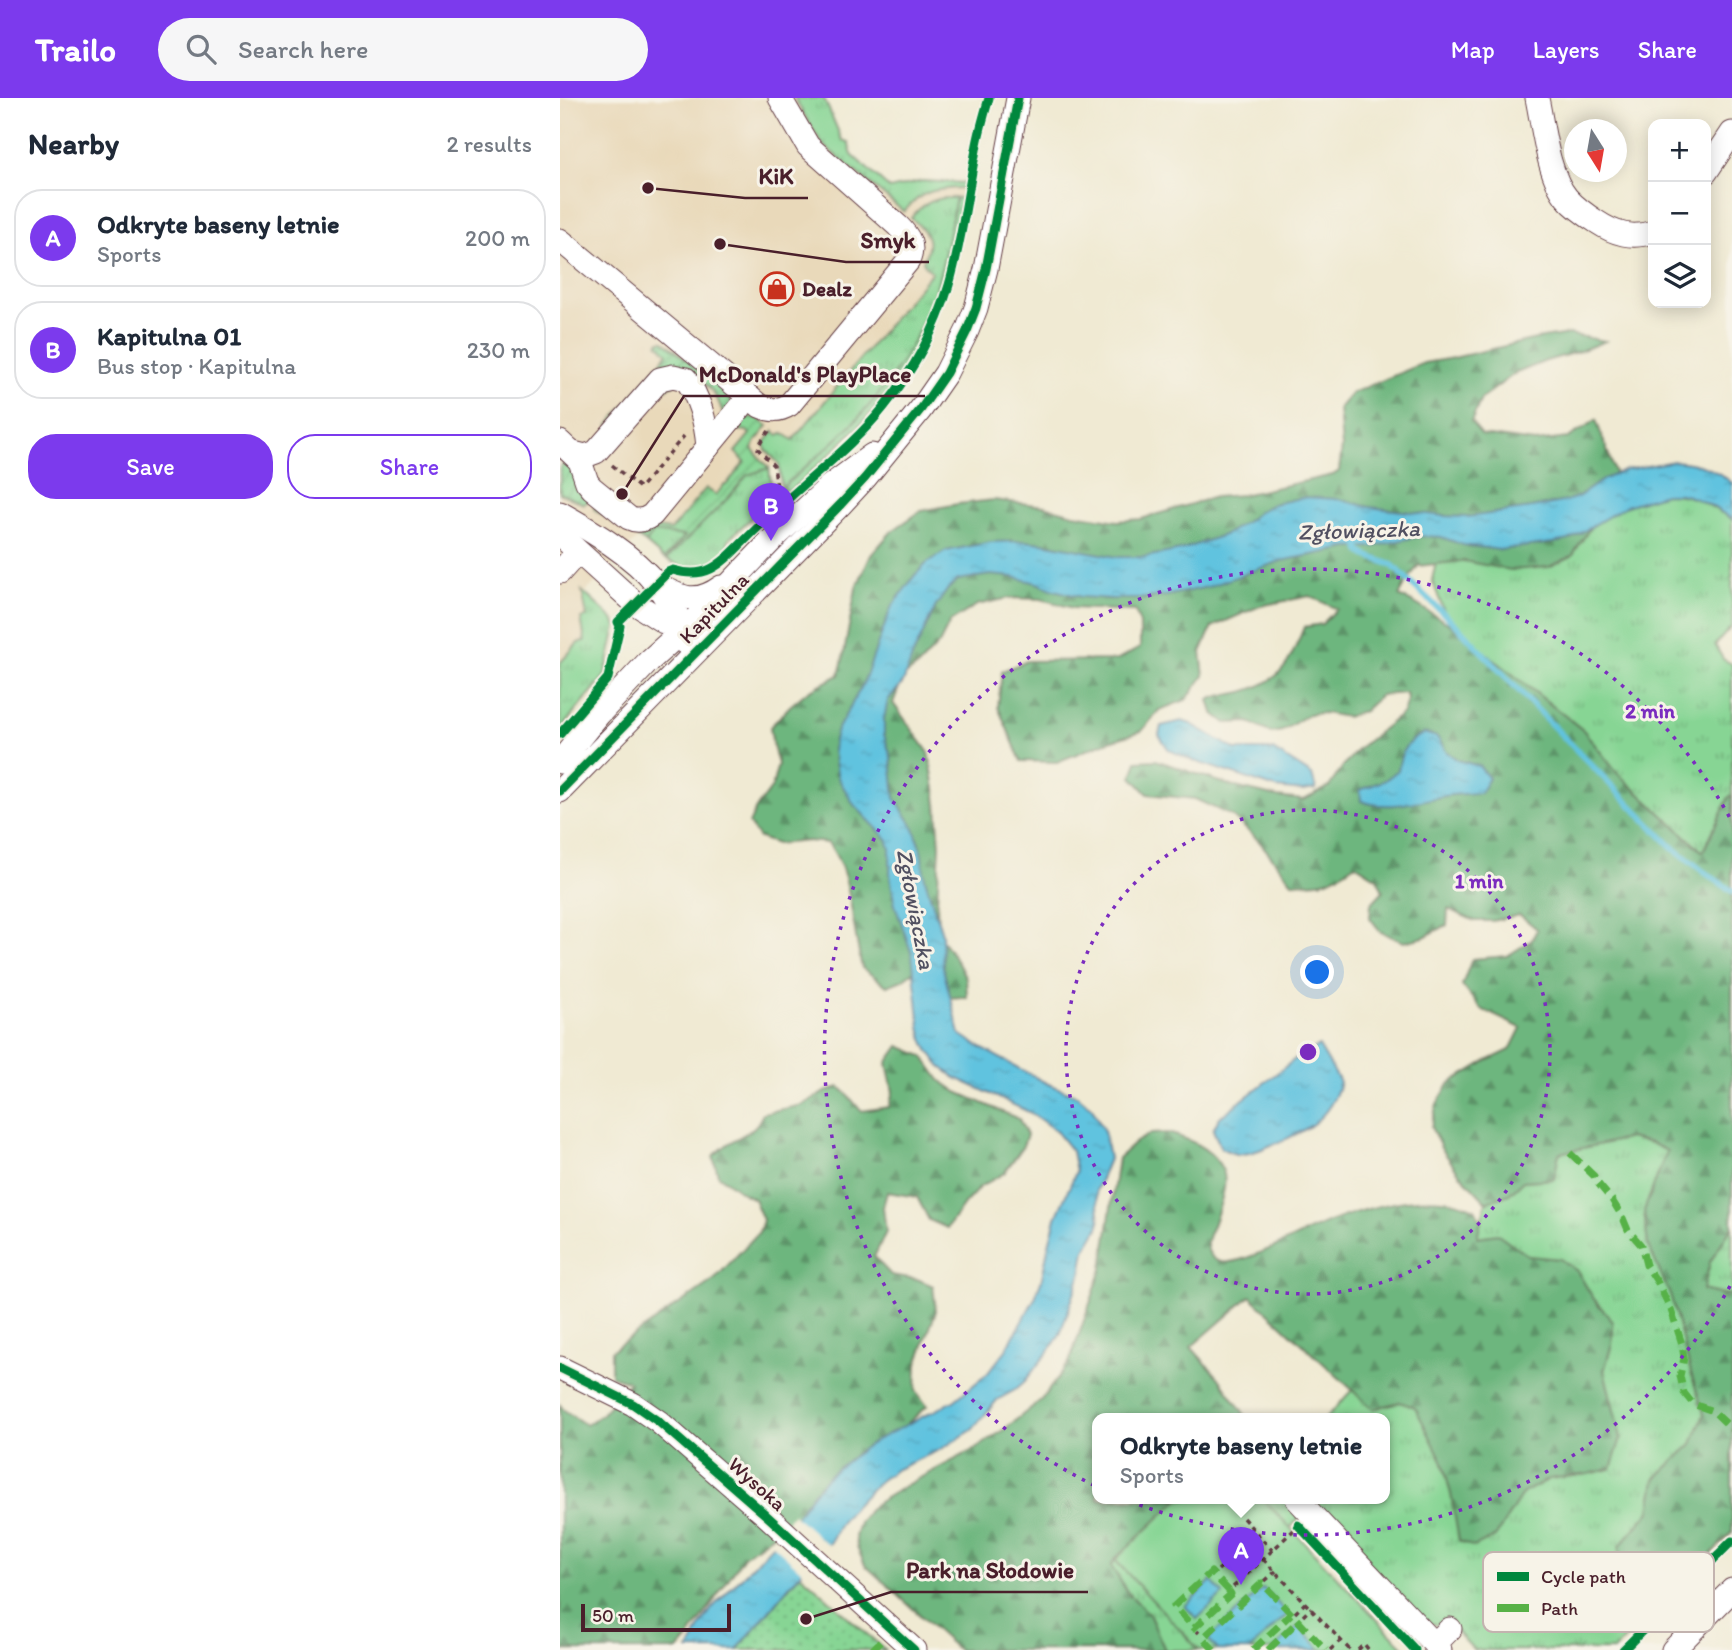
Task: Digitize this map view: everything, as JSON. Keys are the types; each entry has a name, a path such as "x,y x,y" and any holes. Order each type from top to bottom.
{"street":[{"path":"560,240 760,406 777,410 789,405 912,253 906,234 807,146 780,98"},
{"name":"Kapitulna","path":"560,791 841,504 921,409 946,373 971,319 986,270 1018,98"},
{"path":"1537,98 1555,176 1566,197 1606,228 1627,236 1648,234"},
{"path":"1711,164 1732,133"},
{"path":"567,448 585,456 596,452 660,379 673,376 686,379 698,400 706,430 714,439"},
{"path":"567,448 582,465 587,482 592,488 629,518 640,520 652,515 749,397"},
{"name":"Kapitulna","path":"560,762 593,721 649,661 704,611 735,577 830,486 895,440"},
{"path":"560,513 602,538 639,566 656,584 677,615 685,639 657,691"},
{"path":"560,535 636,604 664,622 700,631 724,623"},
{"path":"560,572 578,552"},
{"path":"656,584 679,596 695,598 714,592 735,577"},
{"path":"636,604 653,635 654,649 649,661"},
{"name":"Wysoka","path":"560,1368 633,1404 659,1422 914,1650"},
{"path":"1302,1504 1442,1641"},
{"path":"1714,1608 1732,1590"},
{"path":"1673,1650 1691,1632"}],"path":[{"path":"770,410 771,429 758,449 774,466 780,506"},
{"path":"596,452 640,488 691,427 694,426 701,442 714,439"},
{"path":"1242,1518 1272,1550"},
{"path":"1233,1587 1292,1531"},
{"path":"1219,1557 1241,1580"},
{"path":"1263,1559 1350,1650"},
{"path":"1218,1570 1225,1564"},
{"path":"1265,1581 1276,1572"},
{"path":"1295,1613 1306,1603"},
{"path":"1303,1616 1311,1608"},
{"path":"1330,1650 1341,1640"},
{"path":"1358,1650 1364,1644 1369,1650"}],"shaded area":[{"path":"560,98 824,98 842,140 848,142 852,155 890,189 922,181 964,188 933,277 805,454 743,478 667,557 643,533 585,593 608,617 560,667"}],"green space":[{"path":"794,98 824,98 842,140 848,142 852,155 890,189 922,181 965,183 964,188 931,192 917,199 904,212 822,144"},
{"path":"943,198 956,198 946,248 933,298 912,344 894,373 863,413 784,486 785,495 782,495 779,464 764,444 774,431 793,440 932,272 923,261 928,237 911,218 925,205"},
{"path":"956,198 962,198 946,277 938,303 910,361 893,386 854,431 785,495 784,486 844,432 874,400 912,344 937,286"},
{"path":"1569,334 1605,341 1514,374 1481,399 1471,422 1482,435 1535,442 1568,438 1596,420 1619,483 1572,556 1549,567 1511,570 1463,561 1418,566 1399,596 1449,624 1584,731 1617,773 1703,852 1732,795 1732,1226 1710,1262 1703,1290 1732,1295 1732,1533 1713,1552 1619,1552 1619,1547 1650,1511 1655,1479 1692,1444 1704,1414 1671,1297 1648,1245 1644,1211 1667,1151 1651,1143 1630,1138 1559,1153 1554,1179 1523,1181 1509,1194 1486,1202 1460,1174 1441,1148 1431,1127 1437,1104 1450,1083 1510,1050 1521,1028 1481,1009 1462,985 1472,959 1507,956 1532,940 1537,929 1520,915 1492,921 1475,921 1448,909 1447,925 1424,937 1404,942 1381,932 1370,918 1371,904 1383,891 1377,878 1355,864 1326,880 1311,883 1292,882 1259,841 1232,816 1195,799 1148,794 1132,777 1137,761 1156,760 1232,786 1277,797 1304,800 1329,787 1359,748 1403,713 1406,693 1381,695 1364,711 1346,717 1325,713 1309,714 1282,731 1271,733 1249,722 1226,723 1213,713 1209,700 1256,688 1276,676 1289,661 1304,627 1322,624 1337,609 1310,596 1260,606 1212,627 1201,652 1204,676 1186,700 1159,710 1142,731 1057,762 1021,761 998,707 1002,671 1027,661 1118,660 1140,648 1140,624 1135,611 1073,608 1041,599 1009,598 977,605 950,622 939,644 903,677 893,703 929,753 940,846 938,935 966,978 967,997 941,998 914,971 887,986 862,968 849,894 838,859 828,843 808,841 777,844 759,838 749,824 755,810 772,787 778,764 770,727 808,691 839,675 856,588 871,555 892,531 921,511 994,500 1044,506 1117,521 1141,519 1215,497 1242,495 1333,475 1339,471 1342,447 1339,408 1352,393 1424,363"},
{"path":"664,341 729,394 732,403 723,414 711,390 690,374 608,426 668,353 658,344"},
{"path":"748,417 757,418 768,426 752,449 769,468 747,475 729,497 667,559 685,536 654,532 646,543 594,509 595,505 647,527 671,530 706,488 716,495 745,462 735,452 750,434 733,429"},
{"path":"567,459 592,498 584,504 560,493 560,468"},
{"path":"769,468 773,497 729,539 726,551 707,566 692,569 682,567 662,557 646,543 654,532 685,536 666,557 729,497 747,475"},
{"path":"1665,494 1693,498 1732,519 1732,626 1715,645 1723,659 1732,664 1732,795 1703,852 1617,773 1584,731 1449,624 1432,580 1442,537 1580,532 1626,506"},
{"path":"582,591 613,619 616,627 605,676 560,730 560,663 578,643 585,641 581,618 587,617"},
{"path":"899,1046 923,1056 940,1080 957,1092 1019,1119 1027,1135 1022,1148 1004,1173 980,1187 947,1228 929,1220 917,1197 887,1192 883,1207 886,1232 874,1257 891,1275 917,1279 933,1286 936,1311 917,1364 916,1391 927,1406 837,1487 744,1556 678,1650 560,1650 560,1405 586,1425 602,1414 630,1382 611,1376 611,1351 715,1279 759,1232 763,1220 754,1199 718,1175 713,1156 754,1127 763,1113 802,1105 839,1087 861,1111 889,1107 893,1092 887,1063"},
{"path":"1168,1133 1200,1146 1214,1157 1223,1171 1225,1184 1207,1243 1213,1258 1221,1262 1253,1256 1326,1223 1362,1211 1401,1202 1438,1200 1475,1209 1481,1221 1477,1237 1498,1234 1529,1256 1560,1259 1577,1271 1593,1298 1613,1322 1612,1344 1604,1371 1621,1438 1611,1469 1549,1479 1523,1493 1495,1537 1474,1547 1459,1541 1442,1460 1415,1407 1399,1402 1373,1409 1250,1296 1191,1347 1218,1377 1244,1413 1092,1413 1092,1504 1174,1504 1115,1559 1111,1566 1128,1593 1149,1614 1165,1650 958,1650 865,1565 855,1537 859,1522 875,1504 979,1447 1006,1428 1041,1400 1069,1363 1102,1269 1118,1158 1150,1134"},
{"path":"1630,1138 1651,1143 1667,1151 1644,1211 1648,1245 1671,1297 1704,1414 1692,1444 1655,1479 1650,1511 1619,1547 1619,1552 1483,1552 1483,1632 1633,1632 1614,1650 1474,1650 1443,1622 1438,1625 1428,1623 1310,1504 1390,1504 1390,1413 1331,1413 1352,1390 1373,1409 1399,1402 1415,1406 1442,1460 1451,1494 1495,1537 1523,1493 1549,1479 1611,1469 1621,1438 1604,1371 1612,1344 1613,1322 1593,1298 1577,1271 1560,1259 1529,1257 1498,1234 1477,1237 1486,1202 1509,1194 1523,1181 1554,1179 1559,1153"},
{"path":"1732,1226 1732,1295 1703,1291 1710,1262"},
{"path":"1174,1504 1268,1504 1406,1650 1199,1650 1115,1560"},
{"path":"1268,1504 1292,1504 1426,1650 1300,1518 1290,1528"},
{"path":"1115,1560 1162,1610 1209,1650 1165,1650 1149,1614 1128,1593 1111,1567"},
{"path":"800,1574 864,1631 886,1650 737,1650"}],"water":[{"name":"Zgłowiączka","path":"1674,461 1705,467 1732,483 1732,519 1691,497 1665,494 1626,506 1569,540 1499,550 1463,545 1441,537 1420,536 1372,547 1348,548 1281,561 1208,587 1166,596 1137,599 1081,597 1013,577 990,575 958,580 948,589 936,606 903,683 888,700 884,734 891,757 895,798 914,828 921,850 925,879 942,934 943,968 960,1034 1046,1083 1078,1096 1092,1108 1104,1131 1109,1159 1096,1191 1100,1221 1085,1250 1081,1274 1060,1334 1025,1381 997,1400 972,1430 941,1449 897,1469 877,1483 850,1511 830,1542 790,1585 737,1650 689,1650 713,1607 781,1536 829,1475 880,1438 954,1401 987,1374 1006,1350 1035,1298 1056,1218 1076,1172 1072,1151 1056,1131 1031,1113 956,1078 941,1067 928,1050 920,1027 912,955 894,902 887,839 854,805 838,778 833,751 837,730 863,684 891,608 915,575 946,551 991,542 1043,543 1117,557 1144,557 1181,550 1226,534 1273,504 1305,497 1338,499 1369,507 1444,516 1467,517 1531,508 1579,496 1604,479 1625,470"},
{"path":"1182,721 1236,750 1273,750 1312,775 1316,789 1303,791 1276,788 1169,750 1159,735 1161,726"},
{"path":"1424,733 1437,737 1447,752 1458,760 1479,766 1489,778 1480,793 1449,795 1392,805 1361,801 1360,790 1385,780 1398,770 1405,748"},
{"path":"1319,1046 1340,1082 1322,1116 1304,1130 1258,1151 1237,1154 1221,1148 1213,1130 1219,1118 1299,1056"},
{"path":"1211,1581 1223,1594 1197,1619 1185,1606"},
{"path":"1263,1588 1288,1614 1249,1650 1218,1650 1208,1639"},
{"path":"1299,1626 1321,1650 1273,1650"}],"pier":[{"path":"793,1514 830,1547 805,1574 770,1542"}],"waterway":[{"name":"Zgłowiączka","path":"1358,543 1360,551 1365,555 1392,565 1459,628 1671,846 1732,891"}],"marked path":[{"path":"1570,1153 1594,1176 1612,1200 1628,1230 1641,1245 1646,1265 1671,1310 1682,1344 1684,1358 1680,1376 1684,1393 1693,1404 1713,1411 1732,1429"},
{"path":"1229,1591 1211,1572 1174,1606 1194,1628 1231,1594 1229,1591 1233,1587"},
{"path":"1214,1650 1203,1638 1262,1583 1326,1650"},
{"path":"1253,1650 1291,1614"},
{"path":"1268,1650 1298,1621"},
{"path":"872,1650 880,1642"}],"cycle path":[{"path":"560,734 608,678 620,626 618,622 668,572 704,572 727,558 872,422 905,379 930,333 949,285 989,98"},
{"path":"560,791 841,504 921,409 946,373 976,308 986,269 1018,98"},
{"path":"560,1368 633,1404 659,1422 914,1650"},
{"path":"1298,1525 1415,1650"},
{"path":"1714,1559 1732,1541"},
{"path":"1623,1650 1641,1632"}],"place":[{"name":"KiK","path":"648,188"},
{"name":"Smyk","path":"720,244"},
{"name":"Dealz","path":"777,289"},
{"name":"McDonald's PlayPlace","path":"622,494"},
{"name":"Kapitulna 01","path":"771,541"},
{"name":"Odkryte baseny letnie","path":"1241,1585"},
{"name":"Park na Słodowie","path":"806,1619"}]}
